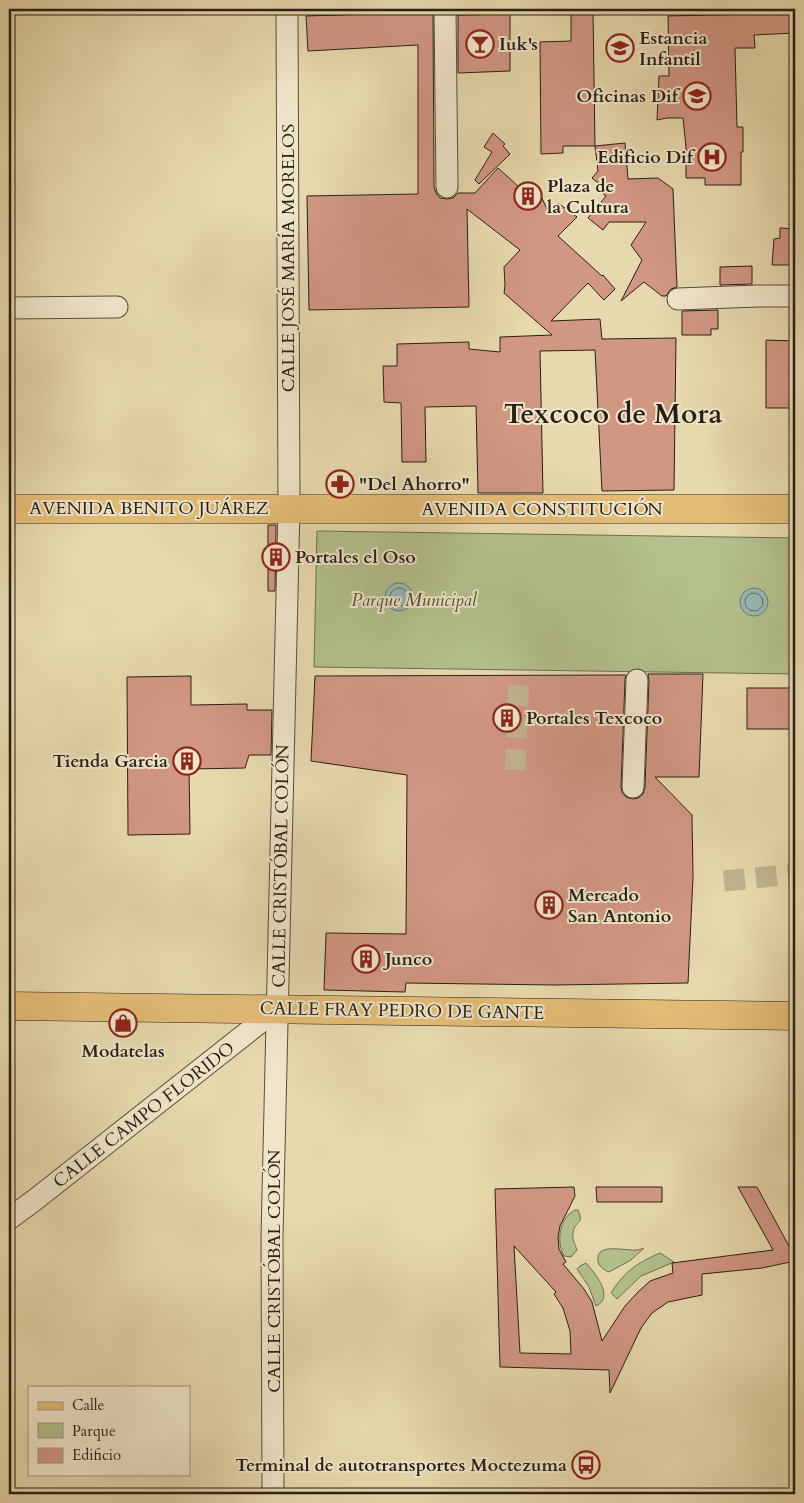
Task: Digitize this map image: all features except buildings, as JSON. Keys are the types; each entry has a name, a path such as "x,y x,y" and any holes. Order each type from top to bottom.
{"main road":[{"name":"AVENIDA BENITO JUÁREZ","path":"9,509 289,508"},
{"name":"AVENIDA CONSTITUCIÓN","path":"289,508 494,510 795,509"},
{"name":"CALLE FRAY PEDRO DE GANTE","path":"9,1006 795,1016"}],"street":[{"name":"CALLE JOSÉ MARÍA MORELOS","path":"287,9 289,508"},
{"path":"445,9 447,187"},
{"path":"678,299 795,296"},
{"path":"9,308 117,307"},
{"name":"CALLE CRISTÓBAL COLÓN","path":"273,1494 272,1237 289,508"},
{"path":"633,787 637,680"},
{"name":"CALLE CAMPO FLORIDO","path":"9,1219 277,1009"}],"green space":[{"name":"Parque Municipal","path":"317,531 795,538 795,674 314,667"},
{"path":"575,1210 578,1210 580,1215 580,1221 573,1233 577,1250 571,1257 564,1256 560,1244 560,1231 565,1219"},
{"path":"644,1248 631,1260 609,1272 602,1268 598,1261 598,1255 606,1249 636,1250"},
{"path":"660,1253 674,1262 641,1276 617,1299 611,1293 632,1268"},
{"path":"586,1263 602,1285 604,1291 604,1297 596,1306 589,1287 577,1269"}],"water":[{"path":"399,583 409,587 413,597 409,607 399,611 389,607 385,597 389,587"},
{"path":"754,588 764,592 768,602 764,612 754,616 744,612 740,602 744,592"}],"tunnel":[{"path":"515,770 519,676"},
{"path":"724,881 795,874"}],"place":[{"name":"Iuk's","path":"480,44"},
{"name":"Estancia Infantil","path":"620,48"},
{"name":"Oficinas Dif","path":"697,96"},
{"name":"Edificio Dif","path":"712,157"},
{"name":"Plaza de la Cultura","path":"528,196"},
{"name":"\"Del Ahorro\"","path":"340,484"},
{"name":"Portales el Oso","path":"276,557"},
{"name":"Portales Texcoco","path":"507,718"},
{"name":"Tienda Garcia","path":"187,761"},
{"name":"Mercado San Antonio","path":"549,905"},
{"name":"Junco","path":"366,959"},
{"name":"Modatelas","path":"123,1023"},
{"name":"Terminal de autotransportes Moctezuma","path":"586,1465"}],"district":[{"name":"Texcoco de Mora","path":"613,414"}]}
